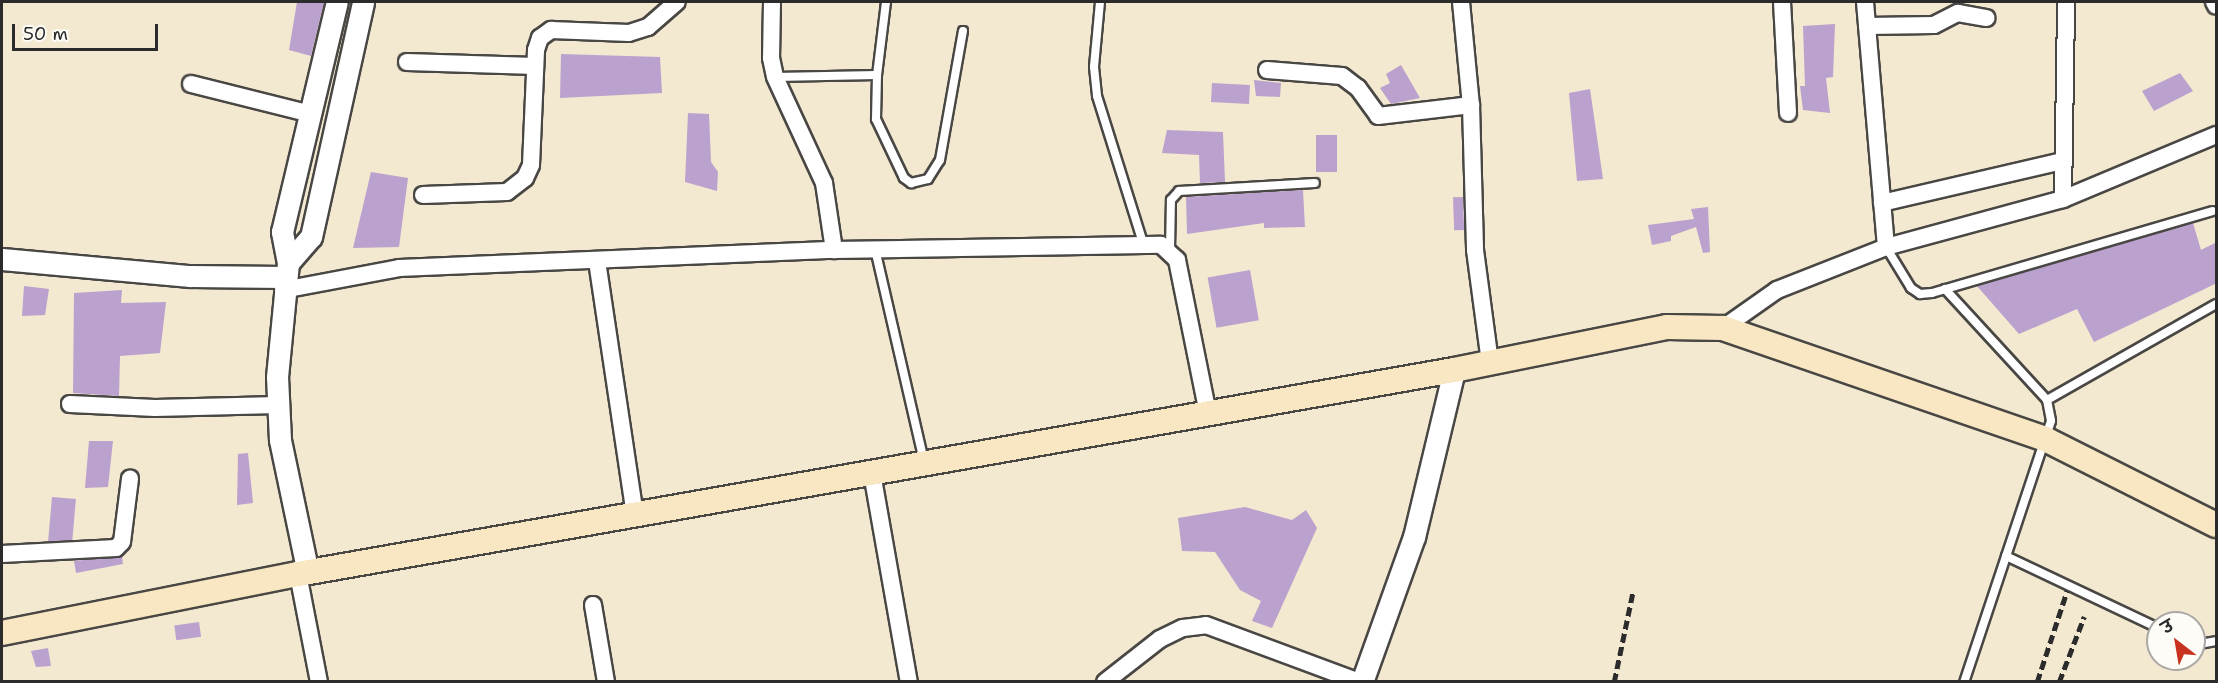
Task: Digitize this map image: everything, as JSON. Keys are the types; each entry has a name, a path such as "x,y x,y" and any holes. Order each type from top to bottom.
{"main road":[{"path":"2,633 303,574 1454,370 1666,327 1723,328 2045,439 2217,525"}],"street":[{"path":"319,681 280,440 278,405 285,277 282,232 337,2"},
{"path":"285,277 311,237 363,2"},
{"path":"423,195 507,192 525,178 531,165 535,66 540,38 551,30 629,33 648,27 677,2"},
{"path":"772,2 771,58 775,77 824,183 834,250"},
{"path":"1461,2 1471,105 1475,250 1490,363"},
{"path":"1782,2 1788,113"},
{"path":"1864,2 1886,247"},
{"path":"2063,199 2066,2"},
{"path":"2214,2 2217,6"},
{"path":"1867,26 1934,25 1958,13 1987,18"},
{"path":"407,62 535,66"},
{"path":"1267,70 1342,76 1358,88 1373,112 1383,117 1471,105"},
{"path":"191,84 311,114"},
{"path":"1723,328 1777,290 1886,247 2063,199 2217,135"},
{"path":"1882,203 2063,161"},
{"path":"2,259 190,276 285,277 399,268 834,250 1143,243 1170,250 1177,260 1208,414"},
{"path":"597,261 635,515"},
{"path":"1105,681 1160,639 1183,628 1206,625 1360,681 1414,537 1454,370"},
{"path":"70,404 155,408 278,405"},
{"path":"872,473 909,681"},
{"path":"2,554 116,549 122,542 130,479"},
{"path":"593,605 606,681"}],"lane":[{"path":"886,2 875,106 880,134 904,178 919,184 928,179 940,160 963,32"},
{"path":"1100,2 1094,67 1096,96 1143,243"},
{"path":"775,77 877,75"},
{"path":"1170,250 1171,200 1179,190 1315,183"},
{"path":"1886,247 1911,288 1920,294 1945,289 2212,211"},
{"path":"875,249 924,464"},
{"path":"1945,289 2047,400 2051,421 1964,681"},
{"path":"2047,400 2217,304"},
{"path":"2006,556 2146,622"}],"building":[{"path":"297,2 324,2 311,56 289,50"},
{"path":"1835,24 1833,77 1826,78 1830,113 1803,110 1800,86 1805,86 1803,26"},
{"path":"561,54 660,57 662,93 560,98"},
{"path":"1401,65 1420,98 1391,104 1380,88 1390,83 1386,74"},
{"path":"2180,73 2193,91 2154,111 2142,91"},
{"path":"1254,80 1281,83 1280,97 1256,96"},
{"path":"1212,83 1250,85 1249,104 1211,102"},
{"path":"1590,89 1603,179 1577,181 1569,93"},
{"path":"688,113 709,114 711,162 718,172 717,191 685,182"},
{"path":"1167,130 1223,132 1225,182 1200,183 1199,155 1162,153"},
{"path":"1316,135 1337,135 1337,172 1316,172"},
{"path":"371,172 408,178 399,247 353,248"},
{"path":"1303,190 1305,227 1264,228 1264,223 1187,234 1186,197"},
{"path":"1453,197 1463,197 1464,230 1454,230"},
{"path":"1708,207 1710,252 1703,253 1696,227 1671,236 1671,241 1652,245 1648,225 1694,219 1691,209"},
{"path":"2193,223 2201,250 2217,242 2217,283 2094,342 2077,309 2019,334 1977,286"},
{"path":"1250,270 1259,320 1217,328 1208,277"},
{"path":"24,286 49,289 45,315 22,316"},
{"path":"122,290 121,303 166,302 160,353 120,356 119,396 73,393 74,293"},
{"path":"89,441 113,441 108,487 85,488"},
{"path":"248,453 253,503 237,505 238,454"},
{"path":"52,497 76,499 72,543 48,541"},
{"path":"1245,507 1292,520 1306,510 1317,528 1272,628 1252,621 1261,601 1240,590 1215,552 1182,551 1178,518"},
{"path":"122,556 123,564 76,573 74,561"},
{"path":"199,622 201,637 176,640 174,625"},
{"path":"48,648 51,666 36,667 31,651"}],"railway":[{"path":"1614,682 1633,591"},
{"path":"2037,682 2067,591"},
{"path":"2059,682 2084,617"}]}
